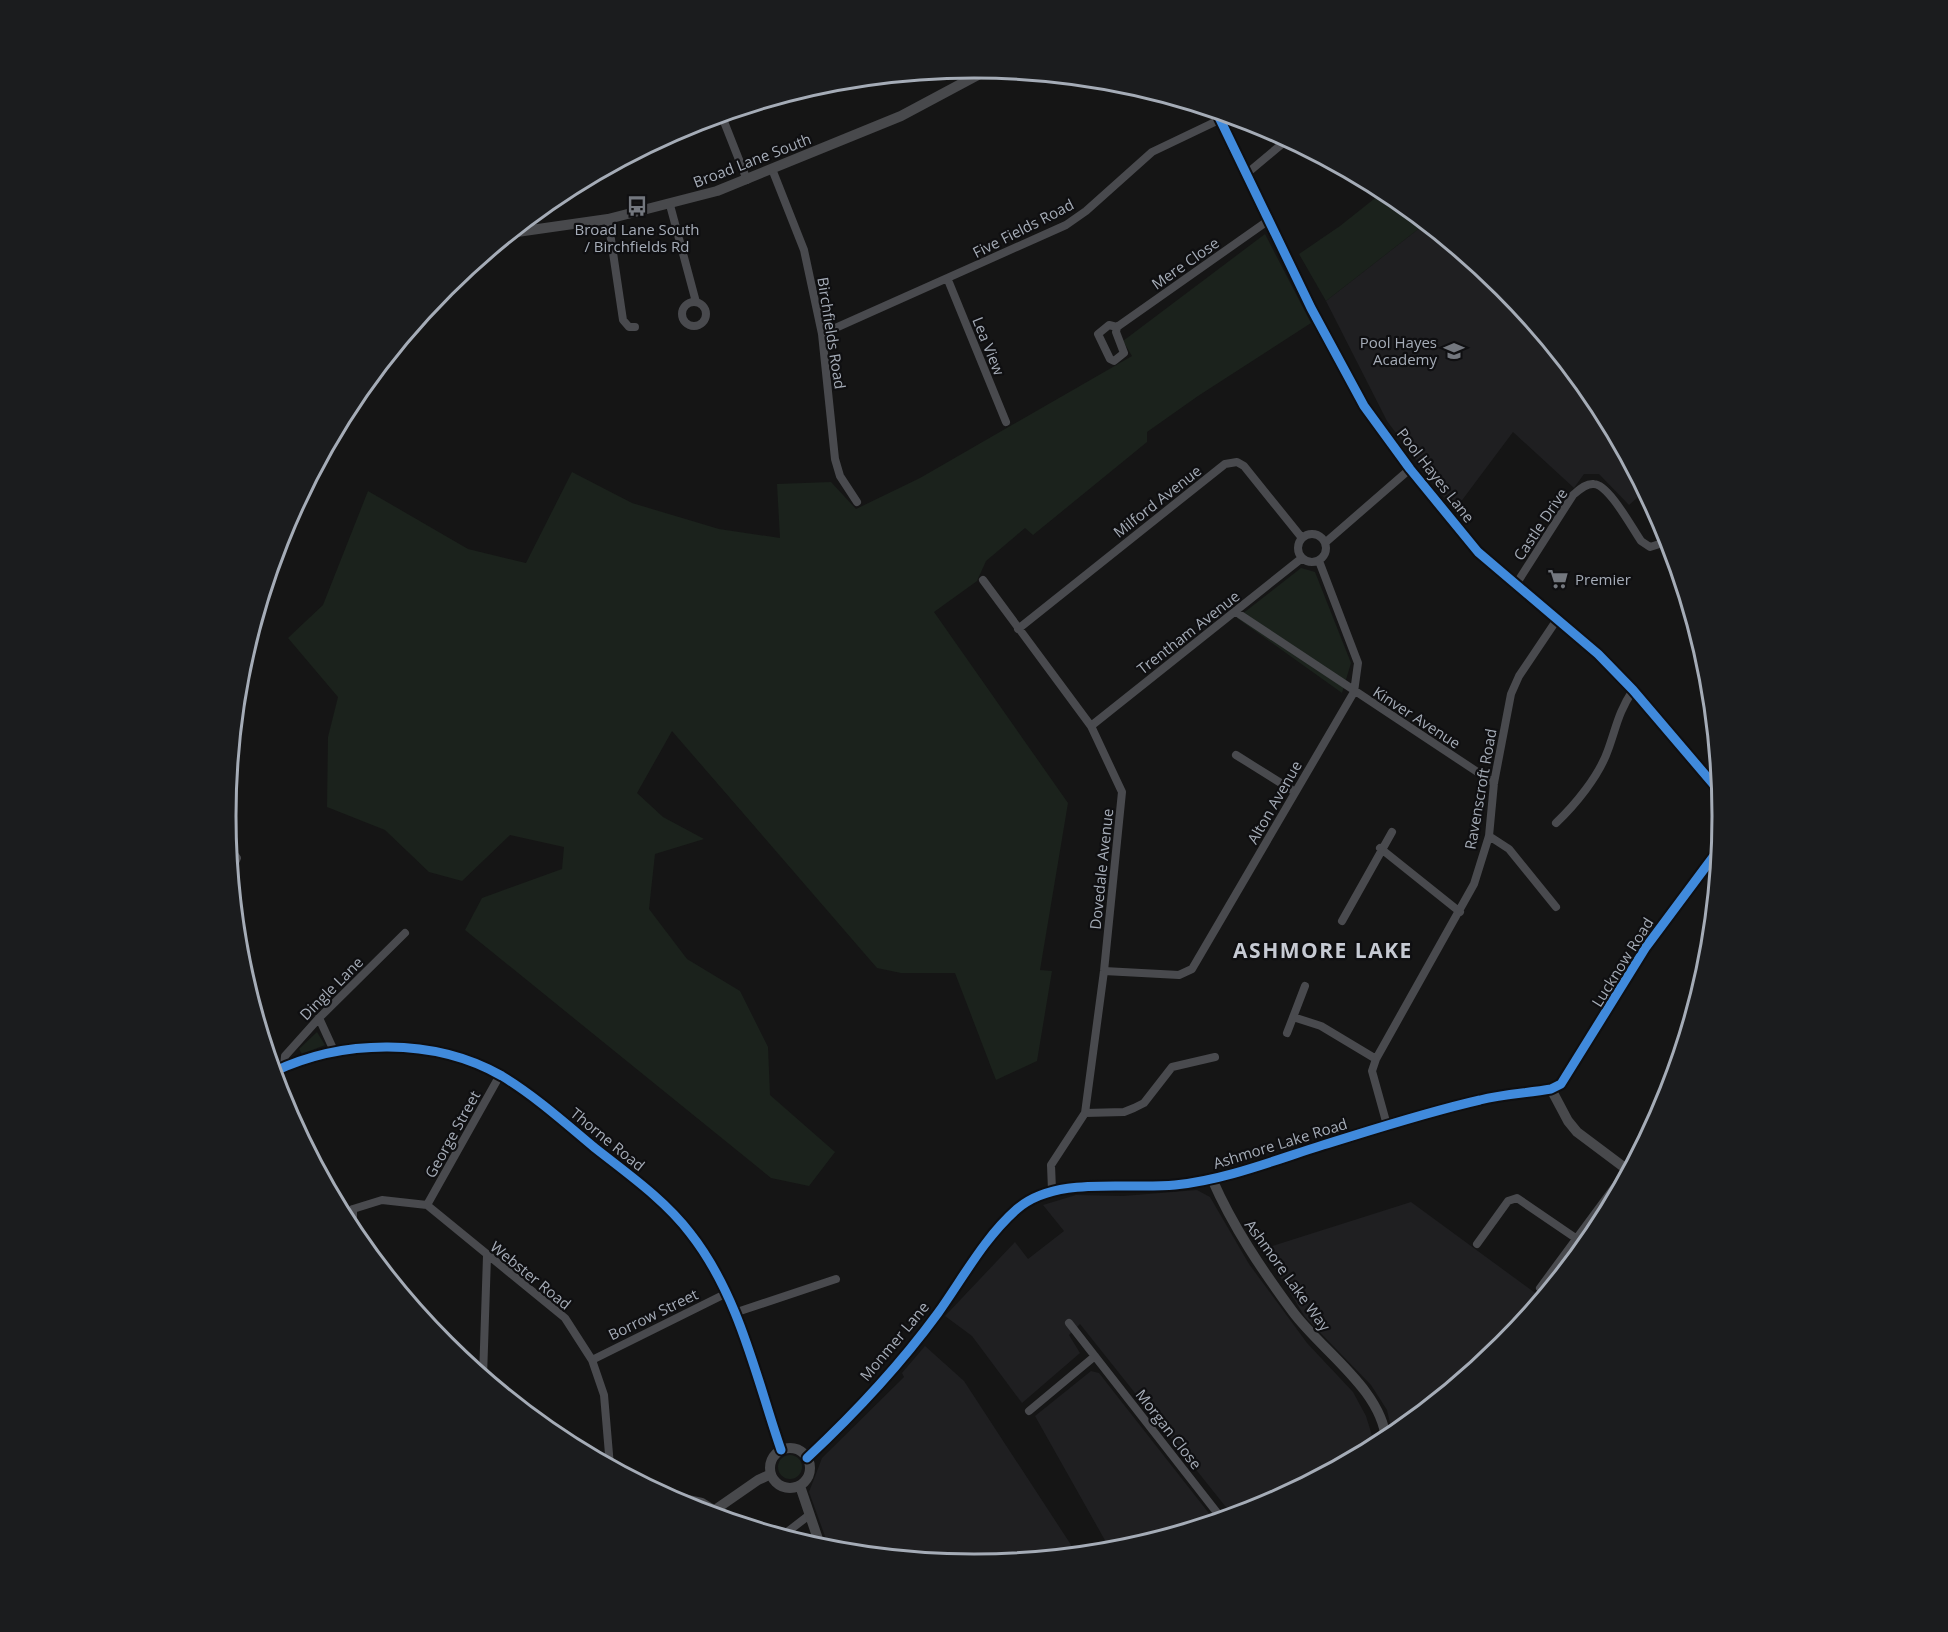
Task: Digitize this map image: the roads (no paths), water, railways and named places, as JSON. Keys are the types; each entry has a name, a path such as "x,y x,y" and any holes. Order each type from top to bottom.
{"street":[{"name":"Broad Lane South","path":"526,230 608,219 670,205 747,180 901,116 972,78"},
{"name":"Pool Hayes Lane","path":"1219,120 1311,308 1364,406 1410,469 1478,552 1556,621 1598,654 1633,690 1711,781"},
{"name":"Five Fields Road","path":"822,334 948,280 1066,225 1086,211 1152,152 1219,120"},
{"path":"724,122 747,180"},
{"path":"1245,175 1281,145"},
{"name":"Birchfields Road","path":"772,169 804,250 822,334 835,459 840,476 857,502"},
{"path":"670,205 696,302"},
{"path":"608,219 622,320 629,327 635,327"},
{"name":"Mere Close","path":"1117,327 1116,332 1124,353 1114,361 1110,359 1098,334 1104,327 1117,327 1269,220"},
{"name":"Lea View","path":"948,280 1006,422"},
{"name":"Milford Avenue","path":"1018,629 1225,464 1237,462 1244,466 1302,538"},
{"path":"1326,542 1410,469"},
{"name":"Castle Drive","path":"1515,586 1573,495 1582,487 1593,484 1605,488 1641,541 1650,547 1660,544"},
{"path":"1310,534 1317,534 1326,542 1327,549 1319,561 1308,562 1302,558 1298,550 1302,538 1310,534"},
{"name":"Trentham Avenue","path":"1091,726 1302,558"},
{"name":"Alton Avenue","path":"1104,971 1179,975 1192,969 1354,692 1358,680 1358,663 1319,561"},
{"name":"Dovedale Avenue","path":"984,580 1091,726 1122,792 1104,971 1085,1113 1056,1153 1051,1165 1052,1190"},
{"name":"Kinver Avenue","path":"1236,612 1494,783"},
{"name":"Ravenscroft Road","path":"1376,1059 1474,884 1489,836 1494,783 1511,694 1519,676 1556,621"},
{"path":"1556,823 1577,803 1608,751 1619,713 1633,690"},
{"path":"1236,755 1295,792"},
{"path":"1342,921 1365,883 1380,848 1392,832"},
{"path":"1489,836 1509,849 1556,907"},
{"path":"1380,848 1460,912"},
{"name":"Lucknow Road","path":"1551,1089 1561,1084 1569,1075 1646,947 1710,861"},
{"name":"Dingle Lane","path":"284,1067 285,1056 319,1018 405,933"},
{"path":"1287,1033 1305,986"},
{"path":"1293,1017 1321,1026 1376,1059 1372,1071 1387,1125"},
{"path":"319,1018 335,1053"},
{"name":"Thorne Road","path":"281,1068 335,1053 390,1048 428,1049 500,1075 525,1091 653,1195 690,1233 727,1293 781,1450"},
{"path":"1085,1113 1124,1112 1134,1108 1144,1103 1172,1067 1215,1057"},
{"name":"George Street","path":"427,1205 500,1075"},
{"path":"1551,1089 1568,1121 1577,1131 1623,1167"},
{"name":"Ashmore Lake Road","path":"1017,1209 1052,1190 1073,1187 1176,1185 1212,1179 1387,1125 1482,1100 1551,1089"},
{"name":"Ashmore Lake Way","path":"1212,1179 1229,1219 1294,1313 1373,1402 1384,1430"},
{"path":"1477,1244 1508,1201 1517,1198 1577,1239"},
{"path":"353,1215 353,1209 382,1200 427,1205"},
{"name":"Webster Road","path":"427,1205 565,1318 592,1360 604,1395 609,1457"},
{"name":"Monmer Lane","path":"807,1458 836,1430 923,1333 966,1270 1017,1209"},
{"path":"1540,1288 1593,1217"},
{"path":"483,1368 487,1256"},
{"path":"734,1313 836,1279"},
{"name":"Borrow Street","path":"592,1360 727,1293"},
{"name":"Morgan Close","path":"1069,1323 1217,1513"},
{"path":"1029,1411 1095,1356"},
{"path":"793,1448 807,1458 809,1474 800,1486 784,1487 774,1480 771,1474 772,1460 781,1450 793,1448"},
{"path":"718,1508 758,1480 771,1474"},
{"path":"800,1486 816,1537"},
{"path":"789,1530 808,1516"}],"place":[{"name":"Broad Lane South / Birchfields Rd","path":"637,206"},
{"name":"Pool Hayes Academy","path":"1454,351"},
{"name":"Premier","path":"1558,579"}],"district":[{"name":"ASHMORE LAKE","path":"1323,950"}]}
